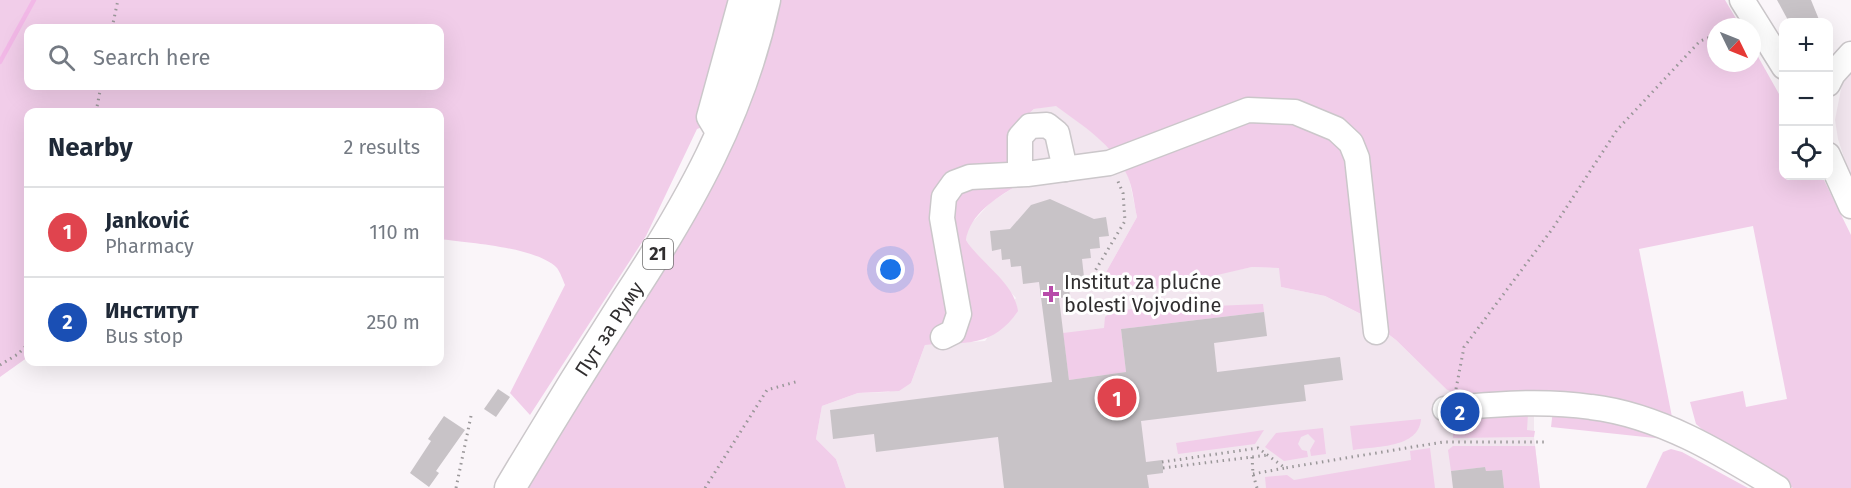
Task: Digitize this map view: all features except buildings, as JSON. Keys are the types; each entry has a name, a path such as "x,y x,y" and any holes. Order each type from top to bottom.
{"main road":[{"name":"Пут за Руму","path":"510,488 657,255 722,137 750,59 765,0"}],"street":[{"path":"722,137 709,117 741,0"},
{"path":"1742,0 1777,48"},
{"path":"1833,74 1842,57"},
{"path":"943,337 953,332 959,314 942,218 944,198 954,183 970,177 1020,174 1109,163 1248,110 1295,112 1336,129 1351,143 1357,158 1376,332"},
{"path":"1020,174 1020,137 1030,126 1047,125 1057,133 1065,169"},
{"path":"1833,165 1851,206"},
{"path":"1449,408 1548,403 1592,407 1620,413 1686,436 1734,461 1778,488"}],"path":[{"path":"113,24 118,0"},
{"path":"1449,408 1464,347 1553,228 1617,130 1700,41 1707,39"},
{"path":"97,108 100,90"},
{"path":"1069,288 1086,286 1125,221 1123,193 1109,163"},
{"path":"0,365 24,348"},
{"path":"705,488 767,390 799,381"},
{"path":"456,488 471,416"},
{"path":"1253,474 1443,442 1545,442"},
{"path":"1162,462 1258,448 1285,468"},
{"path":"1163,468 1268,455"},
{"path":"1252,457 1257,488"}],"shaded area":[{"path":"0,0 734,0 705,126 697,129 646,236 530,415 510,393 565,285 557,268 534,255 502,247 444,240 444,108 24,108 24,360 0,377"},
{"path":"775,0 1725,0 1736,18 1707,18 1707,72 1761,72 1761,62 1779,94 1779,180 1824,180 1851,235 1851,488 1793,488 1712,438 1696,424 1690,402 1743,391 1746,407 1787,399 1753,226 1639,249 1673,422 1459,396 1446,389 1396,340 1363,315 1325,296 1281,287 1279,268 1252,267 1156,289 1121,286 1105,274 1137,217 1130,182 1122,165 1106,145 1056,106 1034,109 1009,131 1016,186 992,202 978,215 968,231 966,240 1004,282 1018,311 999,332 988,337 965,343 925,345 911,383 899,391 858,393 822,406 816,439 836,459 846,488 521,488 558,429"},
{"path":"1851,73 1851,179 1838,139 1835,120 1842,84"},
{"path":"1056,105 1115,153 1129,178 1137,217 1105,274 1121,286 1198,278 1252,267 1280,268 1281,287 1325,296 1363,315 1396,340 1446,389 1534,395 1534,437 1540,488 846,488 836,459 816,439 822,406 858,393 888,392 911,383 925,345 985,341 1016,298 976,255 966,240 968,227 991,202 1016,186 1009,131 1034,109"},
{"path":"1263,304 1264,312 1121,329 1126,372 1069,380 1063,333 1104,328 1105,317 1113,310"},
{"path":"1553,410 1624,420 1664,439 1551,427"},
{"path":"1528,414 1527,430 1535,431 1534,437 1453,438 1453,429 1459,419"},
{"path":"1421,419 1418,429 1404,441 1353,450 1350,426"},
{"path":"1323,428 1326,454 1311,456 1310,450 1315,441 1308,434 1301,437 1298,444 1302,450 1307,451 1308,457 1284,461 1265,447 1276,433"},
{"path":"1264,430 1255,444 1178,454 1176,443"},
{"path":"1453,446 1535,446 1540,488 1504,488 1502,470 1486,471 1485,467 1451,471 1448,450"},
{"path":"1430,448 1435,488 1266,488 1265,477 1287,475 1294,480 1411,460 1410,451"},
{"path":"1671,449 1682,452 1748,488 1646,488 1663,452"}],"waterway":[{"path":"0,62 34,0"}],"place":[{"name":"Institut za plućne bolesti Vojvodine","path":"1051,294"},
{"name":"Janković","path":"1117,398"},
{"name":"Институт","path":"1460,412"}]}
